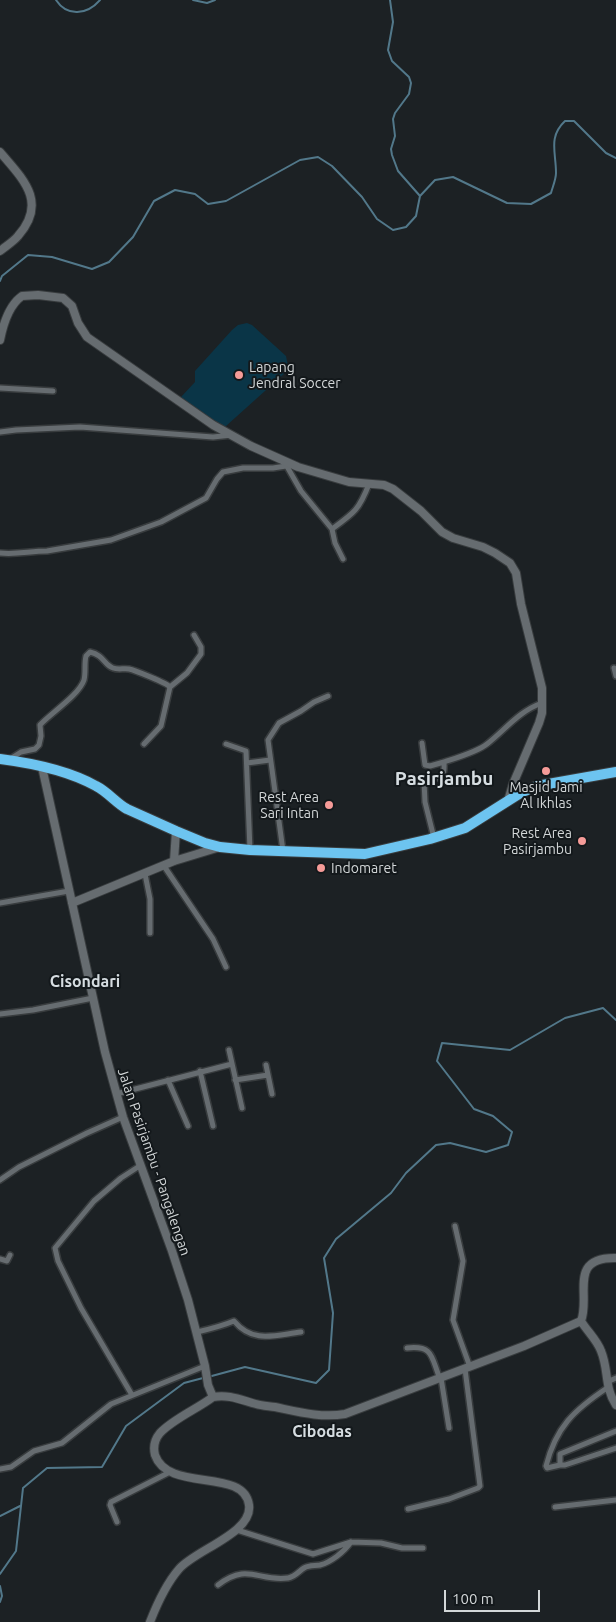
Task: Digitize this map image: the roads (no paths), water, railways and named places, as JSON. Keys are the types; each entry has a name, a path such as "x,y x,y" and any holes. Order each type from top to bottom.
{"highway":[{"path":"5,759 42,767 85,780 98,787 117,804 205,843 250,850 365,854 434,838 465,828 522,792 537,786 616,772"}],"main road":[{"path":"0,152 28,189 32,202 26,227 17,238 0,251"},
{"path":"0,340 1,329 13,305 22,296 38,295 63,298 72,306 78,323 87,337 213,425 285,464 349,482 384,485 405,497 442,532 453,538 489,550 513,568 542,688 542,704 539,723 513,784 508,801"},
{"name":"Jalan Pasirjambu - Pangalengan","path":"42,767 93,998 122,1117 172,1251 197,1332 208,1385 213,1397"},
{"path":"174,862 176,831"},
{"path":"72,904 174,862 220,846"},
{"path":"616,1258 597,1261 585,1273 581,1321 602,1352 606,1367 607,1385 616,1405"},
{"path":"150,1622 156,1606 179,1568 193,1556 237,1530 244,1523 249,1514 250,1507 245,1495 228,1484 170,1472 157,1460 154,1451 154,1442 159,1434 213,1397 234,1397 257,1405 324,1416 345,1414 524,1346 581,1321"}],"street":[{"path":"0,388 53,391"},
{"path":"0,432 80,427 213,437 232,435"},
{"path":"0,553 16,555 120,537 161,522 201,502 206,498 223,472 243,468 274,468 285,464 301,491 332,528 335,543 343,559"},
{"path":"332,528 353,514 358,508 369,484"},
{"path":"144,744 161,726 170,687 187,673 201,654 201,647 194,635"},
{"path":"5,759 39,746 41,736 40,725 81,685 84,679 84,662 88,653 99,655 113,668 132,669 170,687"},
{"path":"614,668 616,676"},
{"path":"283,852 268,740 275,727 283,720 328,696"},
{"path":"422,743 426,765 430,766 444,762 485,745 519,714 542,704"},
{"path":"226,744 246,751 250,850"},
{"path":"247,763 270,760"},
{"path":"413,781 424,781 443,774 444,762"},
{"path":"424,781 425,802 434,838"},
{"path":"164,866 213,939 226,967"},
{"path":"145,874 150,899 150,933"},
{"path":"0,903 70,891"},
{"path":"0,1014 33,1010 93,998"},
{"path":"229,1050 242,1108"},
{"path":"116,1094 232,1064"},
{"path":"266,1065 272,1094"},
{"path":"200,1071 213,1126"},
{"path":"235,1080 268,1075"},
{"path":"168,1080 188,1126"},
{"path":"0,1180 19,1167 122,1117"},
{"path":"132,1395 81,1308 58,1261 55,1248 94,1201 121,1178 141,1165"},
{"path":"408,1509 449,1499 480,1486 467,1368 453,1320 463,1261 455,1226"},
{"path":"0,1259 7,1261 10,1255"},
{"path":"197,1332 213,1327 218,1328 234,1321 244,1331 263,1337 301,1332"},
{"path":"407,1348 425,1348 430,1355 440,1379 449,1428"},
{"path":"0,1469 11,1467 30,1453 43,1447 59,1443 77,1432 111,1404 206,1368"},
{"path":"616,1378 578,1409 563,1425 552,1447 546,1466 547,1468 566,1465 616,1448"},
{"path":"560,1465 559,1456 562,1452 616,1431"},
{"path":"117,1522 110,1505 112,1502 170,1472"},
{"path":"555,1507 616,1500"},
{"path":"237,1530 313,1554 351,1542 381,1543 402,1548 423,1548"},
{"path":"218,1585 230,1576 246,1572 272,1577 291,1577 306,1567 322,1564 334,1558 351,1542"}],"waterway":[{"path":"56,0 66,9 77,12 89,9 100,0"},
{"path":"193,0 207,3 215,0"},
{"path":"390,0 393,22 388,50 392,61 409,77 411,83 409,94 395,113 393,119 395,136 391,149 398,171 420,196"},
{"path":"0,281 2,276 28,255 52,257 92,269 109,262 133,237 154,201 175,190 195,194 208,204 226,201 300,160 318,157 332,166 362,197 377,219 393,230 406,227 416,216 420,196 435,180 453,177 507,203 531,204 551,193 556,175 554,145 556,133 565,121 574,121 606,153 616,158"},
{"path":"208,1377 245,1367 316,1383 329,1370 333,1313 324,1258 336,1239 391,1193 406,1173 436,1145 450,1143 486,1152 508,1145 512,1132 493,1116 474,1109 437,1061 442,1043 510,1050 565,1018 603,1008 616,1020"},
{"path":"0,1574 16,1551 23,1488 47,1468 102,1467 126,1426 184,1383 203,1378"},
{"path":"0,1516 20,1506"},
{"path":"0,1586 2,1596 0,1602"}],"place":[{"name":"Lapang Jendral Soccer","path":"239,375"},
{"name":"Masjid Jami Al Ikhlas","path":"546,771"},
{"name":"Rest Area Sari Intan","path":"329,805"},
{"name":"Rest Area Pasirjambu","path":"582,841"},
{"name":"Indomaret","path":"321,868"}],"district":[{"name":"Pasirjambu","path":"444,779"},
{"name":"Cisondari","path":"85,982"},
{"name":"Cibodas","path":"322,1432"}]}
